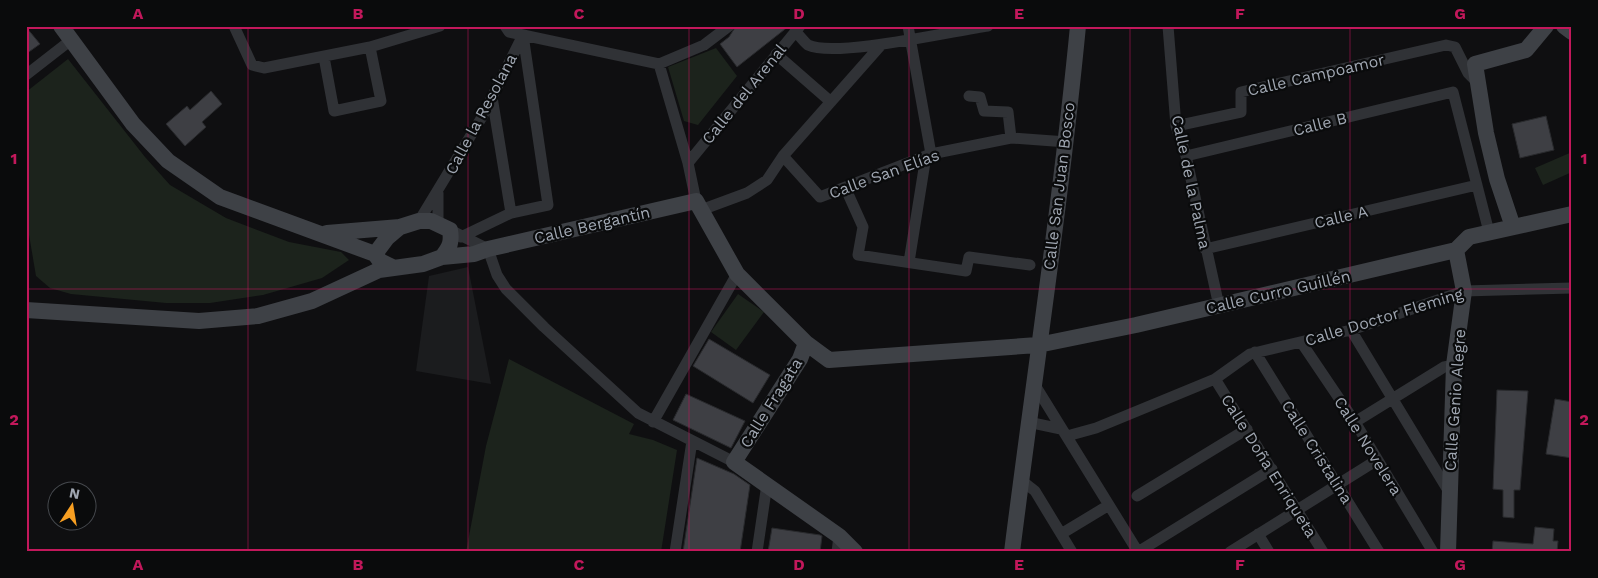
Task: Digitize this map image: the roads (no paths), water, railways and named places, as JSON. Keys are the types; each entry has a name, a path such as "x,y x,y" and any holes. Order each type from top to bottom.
{"street":[{"path":"61,26 133,124 168,161 220,197 276,219 323,233 376,255 380,261 394,268"},
{"path":"234,26 252,65 264,68 370,47 440,26"},
{"path":"505,26 510,32 659,64 704,45 729,26"},
{"path":"908,26 929,155 909,262"},
{"path":"798,28 807,44 823,48 881,45 911,38 988,26"},
{"name":"Calle San Juan Bosco","path":"1012,552 1038,345 1067,142 1078,26"},
{"name":"Calle de la Palma","path":"1168,26 1176,126 1186,156 1219,306"},
{"path":"1513,227 1497,179 1486,133 1475,64 1526,50 1546,26"},
{"path":"1564,26 1572,32"},
{"name":"Calle del Arenal","path":"688,163 798,28"},
{"path":"450,230 511,212 548,205 523,35"},
{"name":"Calle la Resolana","path":"419,221 438,194 492,97 523,35"},
{"path":"26,75 71,40"},
{"path":"659,64 688,163 698,205 747,193 767,180 783,156 881,45"},
{"name":"Calle Campoamor","path":"1176,126 1241,112 1241,92 1446,45 1455,47 1468,73 1478,83"},
{"path":"324,57 334,111 381,101 370,47"},
{"path":"776,54 831,102"},
{"name":"Calle B","path":"1186,156 1453,92 1477,184"},
{"path":"969,96 980,97 984,111 1008,112 1011,138"},
{"path":"492,97 511,212"},
{"name":"Calle San Elías","path":"783,156 820,197 929,155 1011,138 1067,142"},
{"path":"1477,184 1489,232"},
{"name":"Calle A","path":"1206,249 1477,184"},
{"path":"438,194 450,230 451,239 450,247 442,257"},
{"path":"849,196 863,227 858,255 966,271 969,257 1030,265"},
{"name":"Calle Curro Guillén","path":"698,205 737,274 806,344 829,360 1038,345 1219,306 1456,250 1469,237 1572,214"},
{"name":"Calle Bergantín","path":"26,310 199,321 258,316 312,300 379,270 423,264 442,257 474,254 488,249 698,205"},
{"path":"323,233 400,227 419,221 450,230 488,249 498,275 506,289 544,327 638,413 734,462 767,484 838,544 855,552"},
{"path":"343,286 376,255 387,238 400,227"},
{"path":"359,248 365,255 362,267"},
{"name":"Calle Genio Alegre","path":"1448,552 1454,366 1464,291 1456,250"},
{"path":"653,422 737,274"},
{"name":"Calle Doctor Fleming","path":"1064,433 1096,428 1215,380 1255,352 1351,330 1464,291 1572,288"},
{"path":"1351,330 1449,492"},
{"name":"Calle Novelera","path":"1301,342 1355,422 1433,552"},
{"name":"Calle Fragata","path":"734,462 800,359 806,344"},
{"name":"Calle Cristalina","path":"1255,352 1379,552"},
{"path":"1355,422 1444,367 1454,366"},
{"name":"Calle Doña Enriqueta","path":"1215,380 1323,552"},
{"path":"1034,382 1138,552 1272,469"},
{"path":"1028,422 1064,433"},
{"path":"1137,496 1247,429"},
{"path":"675,552 692,440"},
{"path":"1230,552 1377,460"},
{"path":"1021,480 1035,491 1072,552"},
{"path":"757,552 767,484"},
{"path":"1061,534 1109,505"},
{"path":"1258,534 1269,552"}]}
